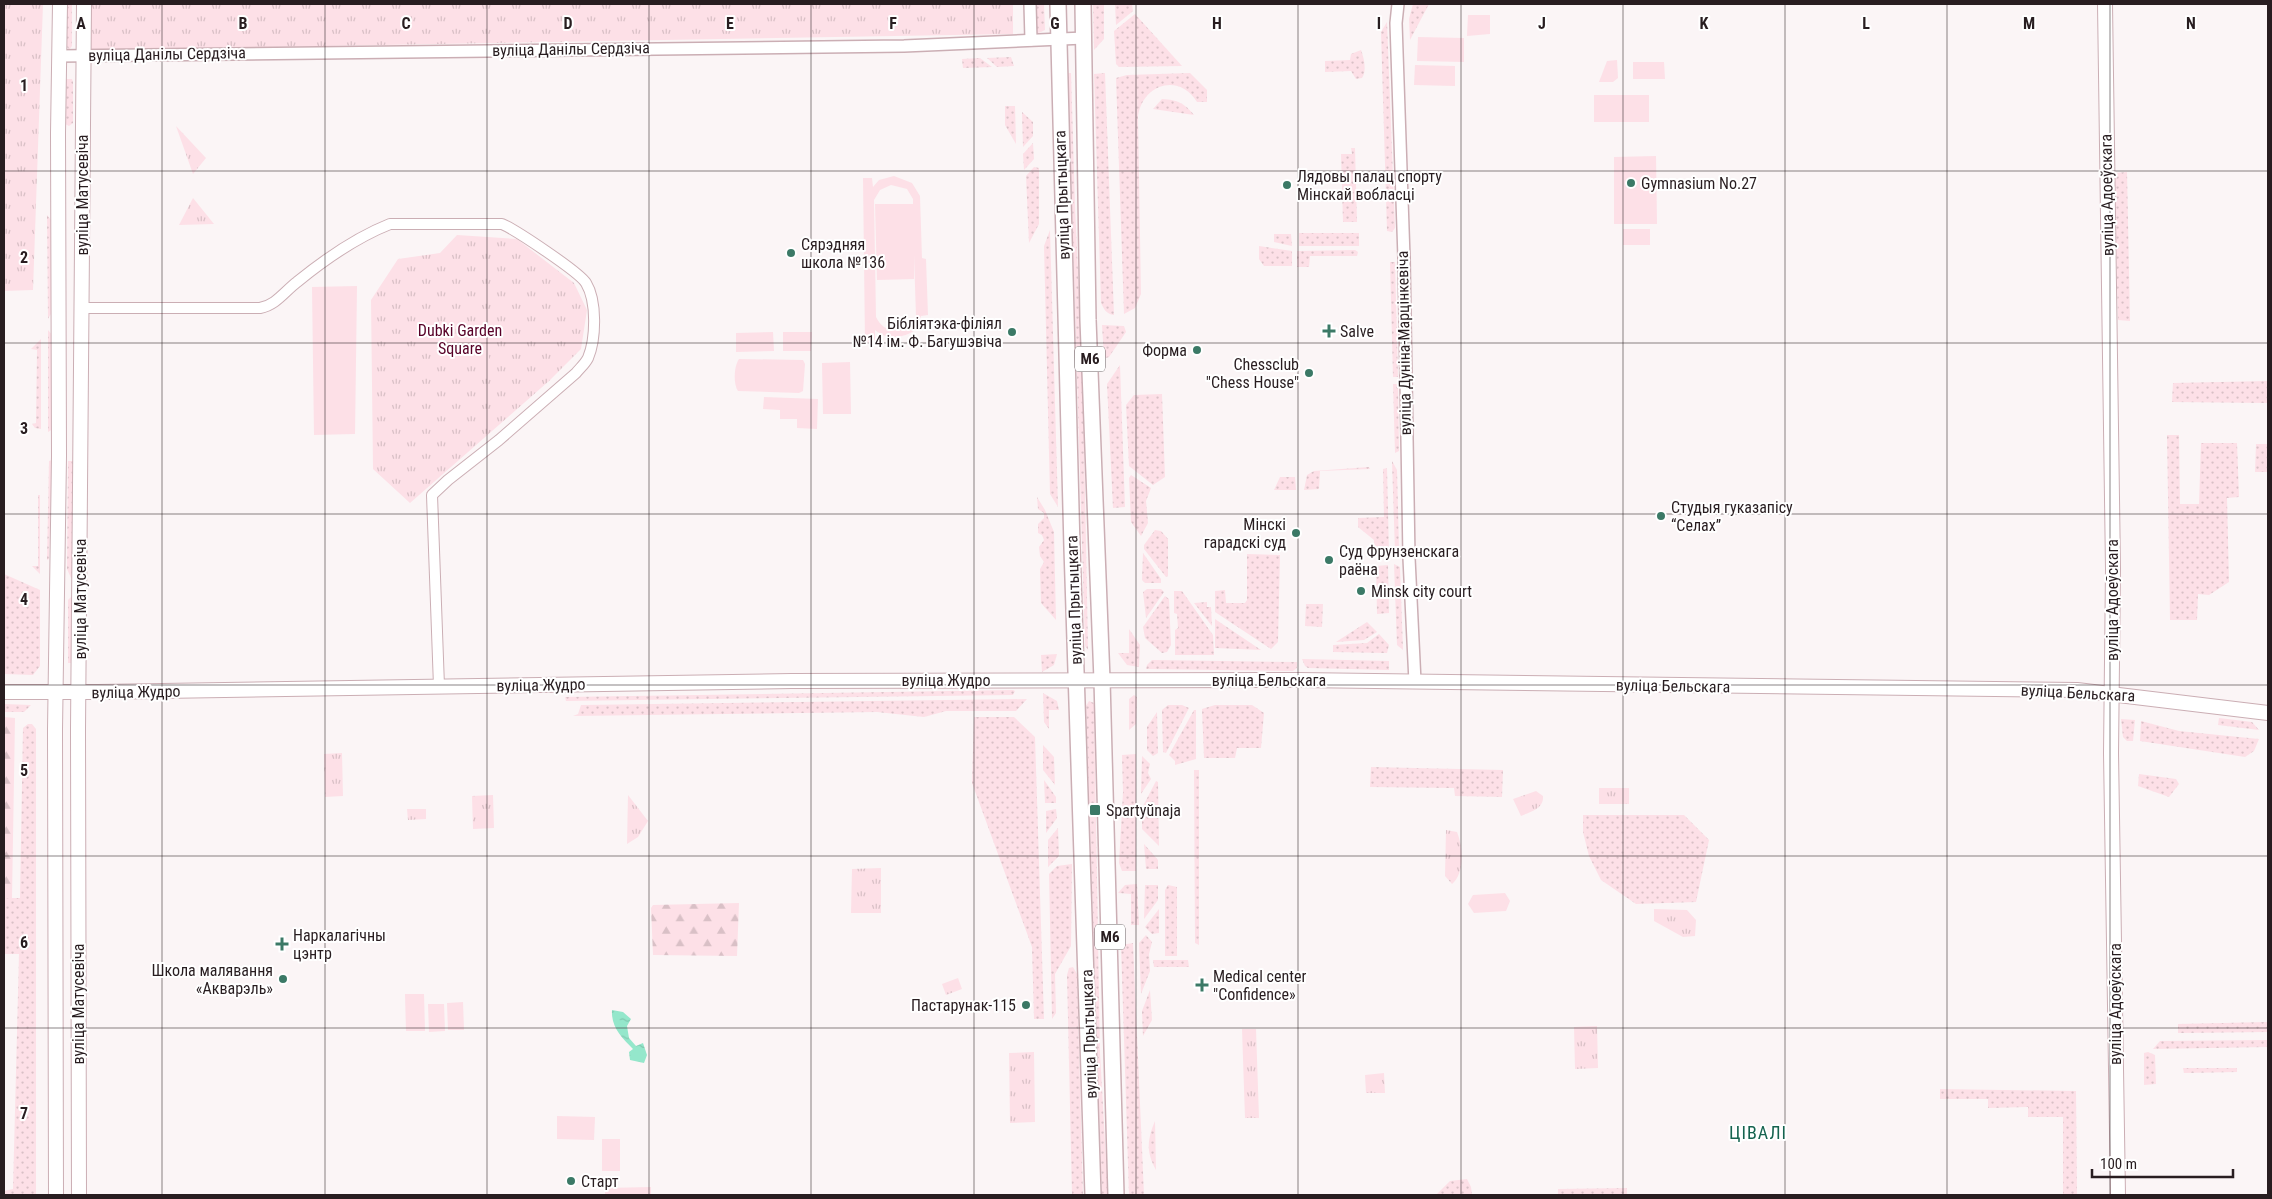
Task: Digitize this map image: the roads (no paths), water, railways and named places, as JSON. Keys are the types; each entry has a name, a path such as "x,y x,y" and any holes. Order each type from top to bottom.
{"main road":[{"name":"вуліца Матусевіча","path":"56,1195 55,693 59,427 58,133 60,4"},
{"name":"вуліца Матусевіча","path":"79,1195 78,693 84,4"},
{"name":"вуліца Прытыцкага","path":"1058,4 1072,548 1093,1195"},
{"name":"вуліца Прытыцкага","path":"1083,4 1089,329 1102,680 1116,1195"},
{"name":"вуліца Адоеўскага","path":"2105,4 2118,1195"},
{"path":"58,133 82,134"},
{"name":"вуліца Бельскага","path":"1077,680 2077,690 2268,713"},
{"name":"вуліца Жудро","path":"4,692 78,693 792,681 1077,680"},
{"path":"56,1144 66,1144 78,1152"}],"street":[{"path":"1030,4 1031,40"},
{"name":"вуліца Дуніна-Марцінкевіча","path":"1398,4 1396,23 1405,267 1406,455 1415,682"},
{"path":"1396,23 1403,4"},
{"name":"вуліца Данілы Сердзіча","path":"59,56 904,46 1084,38"},
{"path":"81,308 260,308 270,306 297,282 334,256 376,230 390,224 502,224 516,230 585,281 592,294 594,309 590,350 587,360 570,379 499,440 448,480 432,496 439,686"}],"water":[{"path":"612,1010 623,1012 631,1019 627,1026 629,1038 636,1046 643,1043 647,1055 644,1063 630,1060 629,1052 633,1049 615,1027"}],"place":[{"name":"Gymnasium No.27","path":"1631,183"},
{"name":"Лядовы палац спорту Мінскай вобласці","path":"1287,185"},
{"name":"Сярэдняя школа №136","path":"791,253"},
{"name":"Salve","path":"1329,331"},
{"name":"Бібліятэка-філіял №14 ім. Ф. Багушэвіча","path":"1012,332"},
{"name":"Форма","path":"1197,350"},
{"name":"Chessclub \"Chess House\"","path":"1309,373"},
{"name":"Студыя гуказапісу “Селах”","path":"1661,516"},
{"name":"Мінскі гарадскі суд","path":"1296,533"},
{"name":"Суд Фрунзенскага раёна","path":"1329,560"},
{"name":"Minsk city court","path":"1361,591"},
{"name":"Spartyŭnaja","path":"1095,810"},
{"name":"Наркалагічны цэнтр","path":"282,944"},
{"name":"Школа малявання «Акварэль»","path":"283,979"},
{"name":"Medical center \"Confidence»","path":"1202,985"},
{"name":"Пастарунак-115","path":"1026,1005"},
{"name":"Старт","path":"571,1181"}],"district":[{"name":"ЦІВАЛІ","path":"1758,1132"}],"park label":[{"name":"Dubki Garden Square","path":"460,339"}]}
